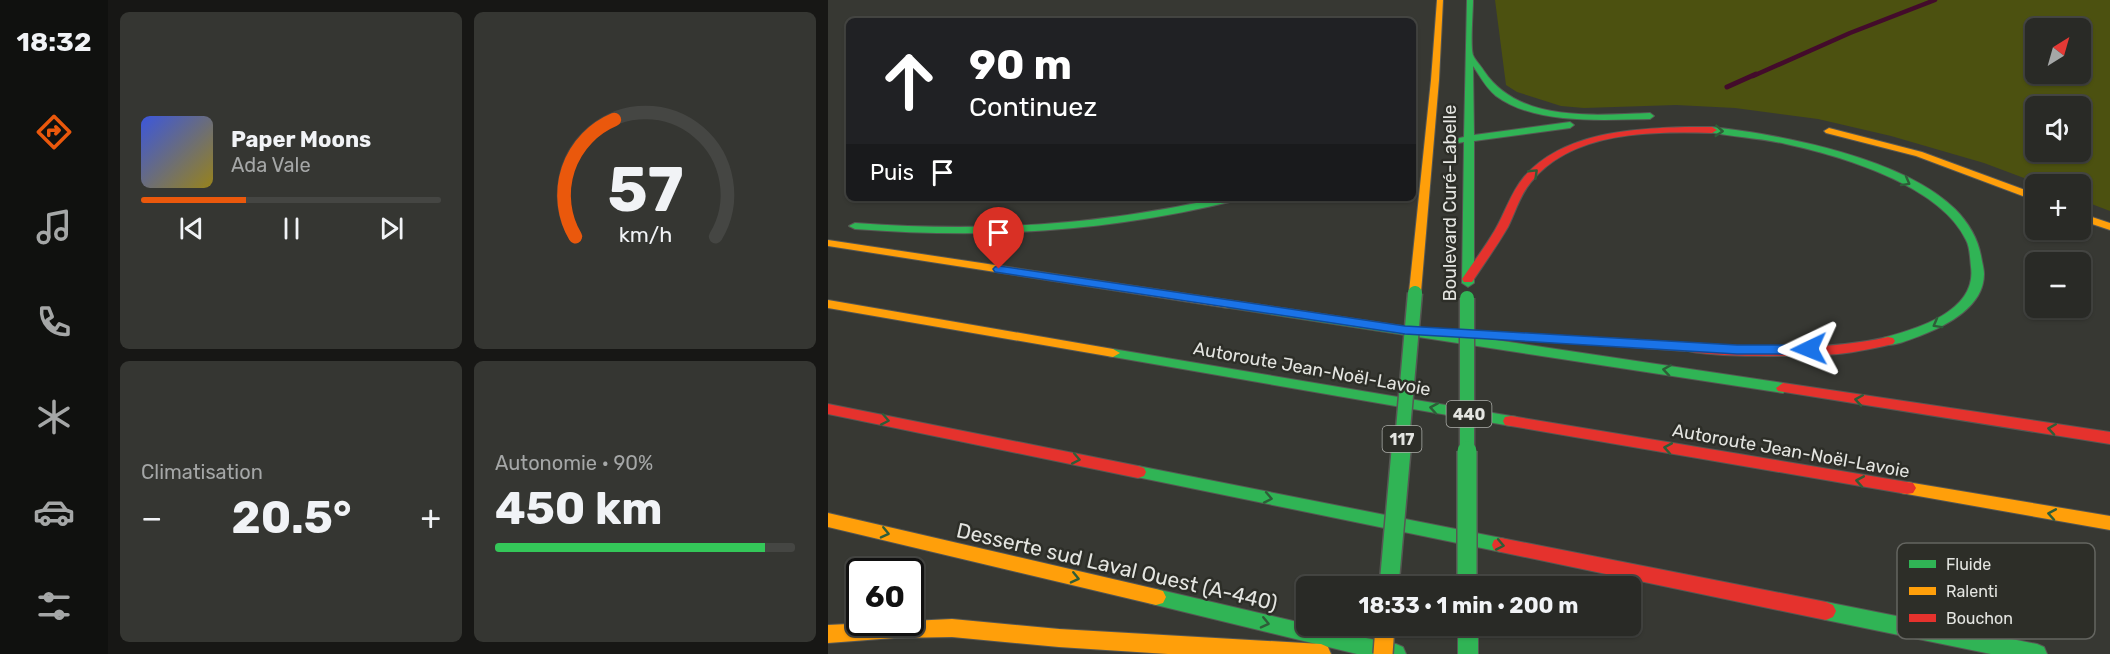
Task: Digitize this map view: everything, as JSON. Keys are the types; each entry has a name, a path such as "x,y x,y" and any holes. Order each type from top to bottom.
{"main road":[{"name":"Boulevard Curé-Labelle","path":"1390,576 1430,145 1440,0"},
{"name":"Boulevard Curé-Labelle","path":"1467,576 1470,0"},
{"path":"1421,70 1437,53"},
{"path":"1468,53 1497,91 1520,104 1559,112 1735,118"},
{"path":"1430,145 1641,116"},
{"path":"1817,129 1919,154 2025,194"},
{"path":"1468,279 1505,223 1519,191 1544,164 1561,153 1593,141 1626,134 1664,130 1715,130 1764,136 1809,145 1868,164 1923,191 1947,210 1973,239 1980,260 1977,287 1957,312 1923,331 1884,342 1835,347 1757,350 1596,341"},
{"path":"843,224 958,234 1046,232 1139,220 1221,201"},
{"path":"2091,220 2110,227"},
{"path":"828,243 2110,438"},
{"name":"Autoroute Jean-Noël-Lavoie","path":"828,304 2110,523"},
{"path":"1405,330 1548,338"},
{"path":"828,409 1897,626"},
{"name":"Desserte sud Laval Ouest (A-440)","path":"828,520 1396,654"},
{"path":"828,634 894,628 952,628 1059,638 1321,654"},
{"path":"1383,654 1384,636"},
{"path":"1467,636 1467,654"},
{"path":"1963,639 2037,654"}],"green space":[{"path":"1495,0 2110,0 2110,211 2091,204 2091,174 2025,174 2025,178 1984,163 1891,136 1818,119 1735,108 1676,105 1584,108 1561,106 1517,92 1506,85"}],"waterway":[{"path":"1753,76 1850,33 1935,0"},
{"path":"1727,87 1756,74"}],"traffic: fast":[{"path":"1468,283 1470,0"},
{"path":"1468,53 1494,90 1514,103 1532,109 1572,116 1650,116"},
{"path":"1446,142 1570,125"},
{"path":"1712,130 1785,141 1831,152 1876,168 1918,187 1951,212 1973,241 1978,275 1974,289 1967,301 1944,320 1915,333 1888,341"},
{"path":"855,226 953,231 1046,229 1138,218 1221,201"},
{"path":"1390,576 1415,292"},
{"path":"1467,298 1467,576"},
{"path":"1228,304 1783,388"},
{"path":"1113,353 1511,421"},
{"path":"1138,472 1501,545"},
{"path":"1156,597 1396,654"},
{"path":"1826,611 1897,625"},
{"path":"1468,636 1468,654"},
{"path":"1963,639 2037,654"}],"traffic: slow":[{"path":"1415,292 1435,80 1440,0"},
{"path":"1829,131 1919,154 2025,194"},
{"path":"2091,220 2110,227"},
{"path":"828,243 1228,304"},
{"path":"828,304 1113,353"},
{"path":"1606,342 1685,347"},
{"path":"1907,488 2110,523"},
{"path":"828,520 1156,597"},
{"path":"828,634 894,629 952,628 1059,638 1321,654"},
{"path":"1383,654 1384,636"}],"traffic: jam":[{"path":"1468,279 1501,229 1523,186 1543,164 1587,142 1613,136 1665,130 1712,130"},
{"path":"1685,347 1787,352 1839,350 1888,341"},
{"path":"1783,388 2110,438"},
{"path":"828,409 1138,472"},
{"path":"1511,421 1907,488"},
{"path":"1501,545 1826,611"}],"route":[{"path":"999,269 1405,330 1737,350 1809,349"}]}
